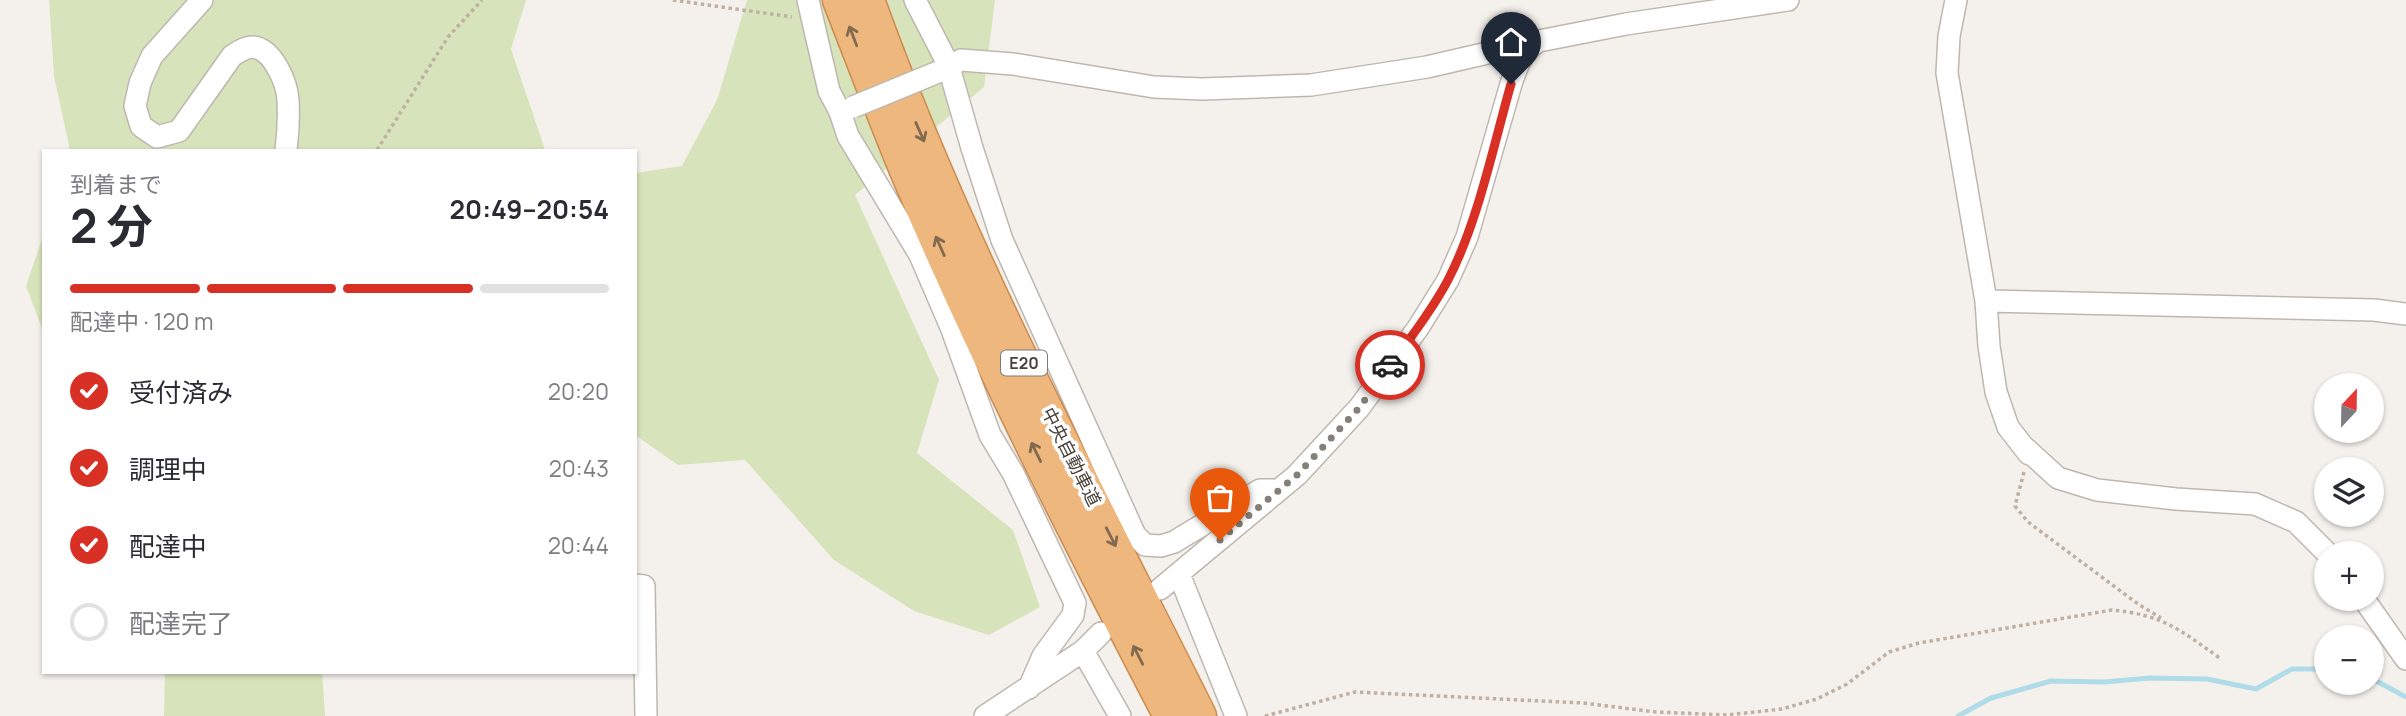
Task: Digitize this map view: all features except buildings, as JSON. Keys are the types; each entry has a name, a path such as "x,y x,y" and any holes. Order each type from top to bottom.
{"highway":[{"name":"中央自動車道","path":"839,0 905,167 987,350 1088,559 1170,716"},
{"name":"中央自動車道","path":"868,0 900,87 1011,336 1200,716"}],"street":[{"path":"202,0 152,56 140,83 135,106 141,127 157,137 179,131 232,56 243,49 254,47 263,51 277,67 288,97 286,149"},
{"path":"915,0 943,68 1002,240 1135,535 1145,545 1161,546 1174,542 1261,490 1280,489"},
{"path":"846,109 961,60 1013,64 1154,87 1202,89 1311,85 1427,67 1626,24 1788,0"},
{"path":"1956,0 1949,36 1947,73 1986,301 1996,392 2008,427 2027,450 2058,478 2097,490 2255,504 2296,522 2315,541"},
{"path":"810,10 829,91 846,109 848,136 920,255 951,327 990,435 1013,473 1075,603 1073,615 1043,656 1029,688"},
{"path":"1160,589 1297,475 1359,408 1418,328 1448,280 1467,237 1511,84 1519,60 1528,47"},
{"path":"1986,301 2374,310 2406,314"},
{"path":"1180,574 1236,716"},
{"path":"637,584 644,586 646,716"},
{"path":"2372,611 2406,659"},
{"path":"985,716 1083,651 1101,633"},
{"path":"1083,651 1120,716"}],"path":[{"path":"378,149 448,37 482,0"},
{"path":"673,0 810,10"},
{"path":"2027,450 2015,506 2028,522 2138,604 2221,659"},
{"path":"1265,716 1355,692 1583,703 1656,712 1727,715 1782,709 1817,699 1847,684 1889,653 1919,643 2112,610 2140,613 2170,623"}],"green space":[{"path":"49,0 526,0 511,49 545,149 70,149 54,76"},
{"path":"747,0 995,0 984,87 855,195 939,380 917,453 1013,530 1040,607 989,635 914,611 834,560 745,460 678,465 637,436 637,173 682,166 717,100"},
{"path":"42,239 42,329 26,286"},
{"path":"165,674 322,674 325,716 164,716"}],"waterway":[{"path":"1958,716 1991,698 2051,681 2207,679 2256,689 2292,669 2314,669"},
{"path":"2384,685 2406,697"}],"way so far":[{"path":"1220,540 1297,475 1359,408 1390,365"}],"route":[{"path":"1390,365 1418,328 1448,280 1467,237 1511,84"}]}
